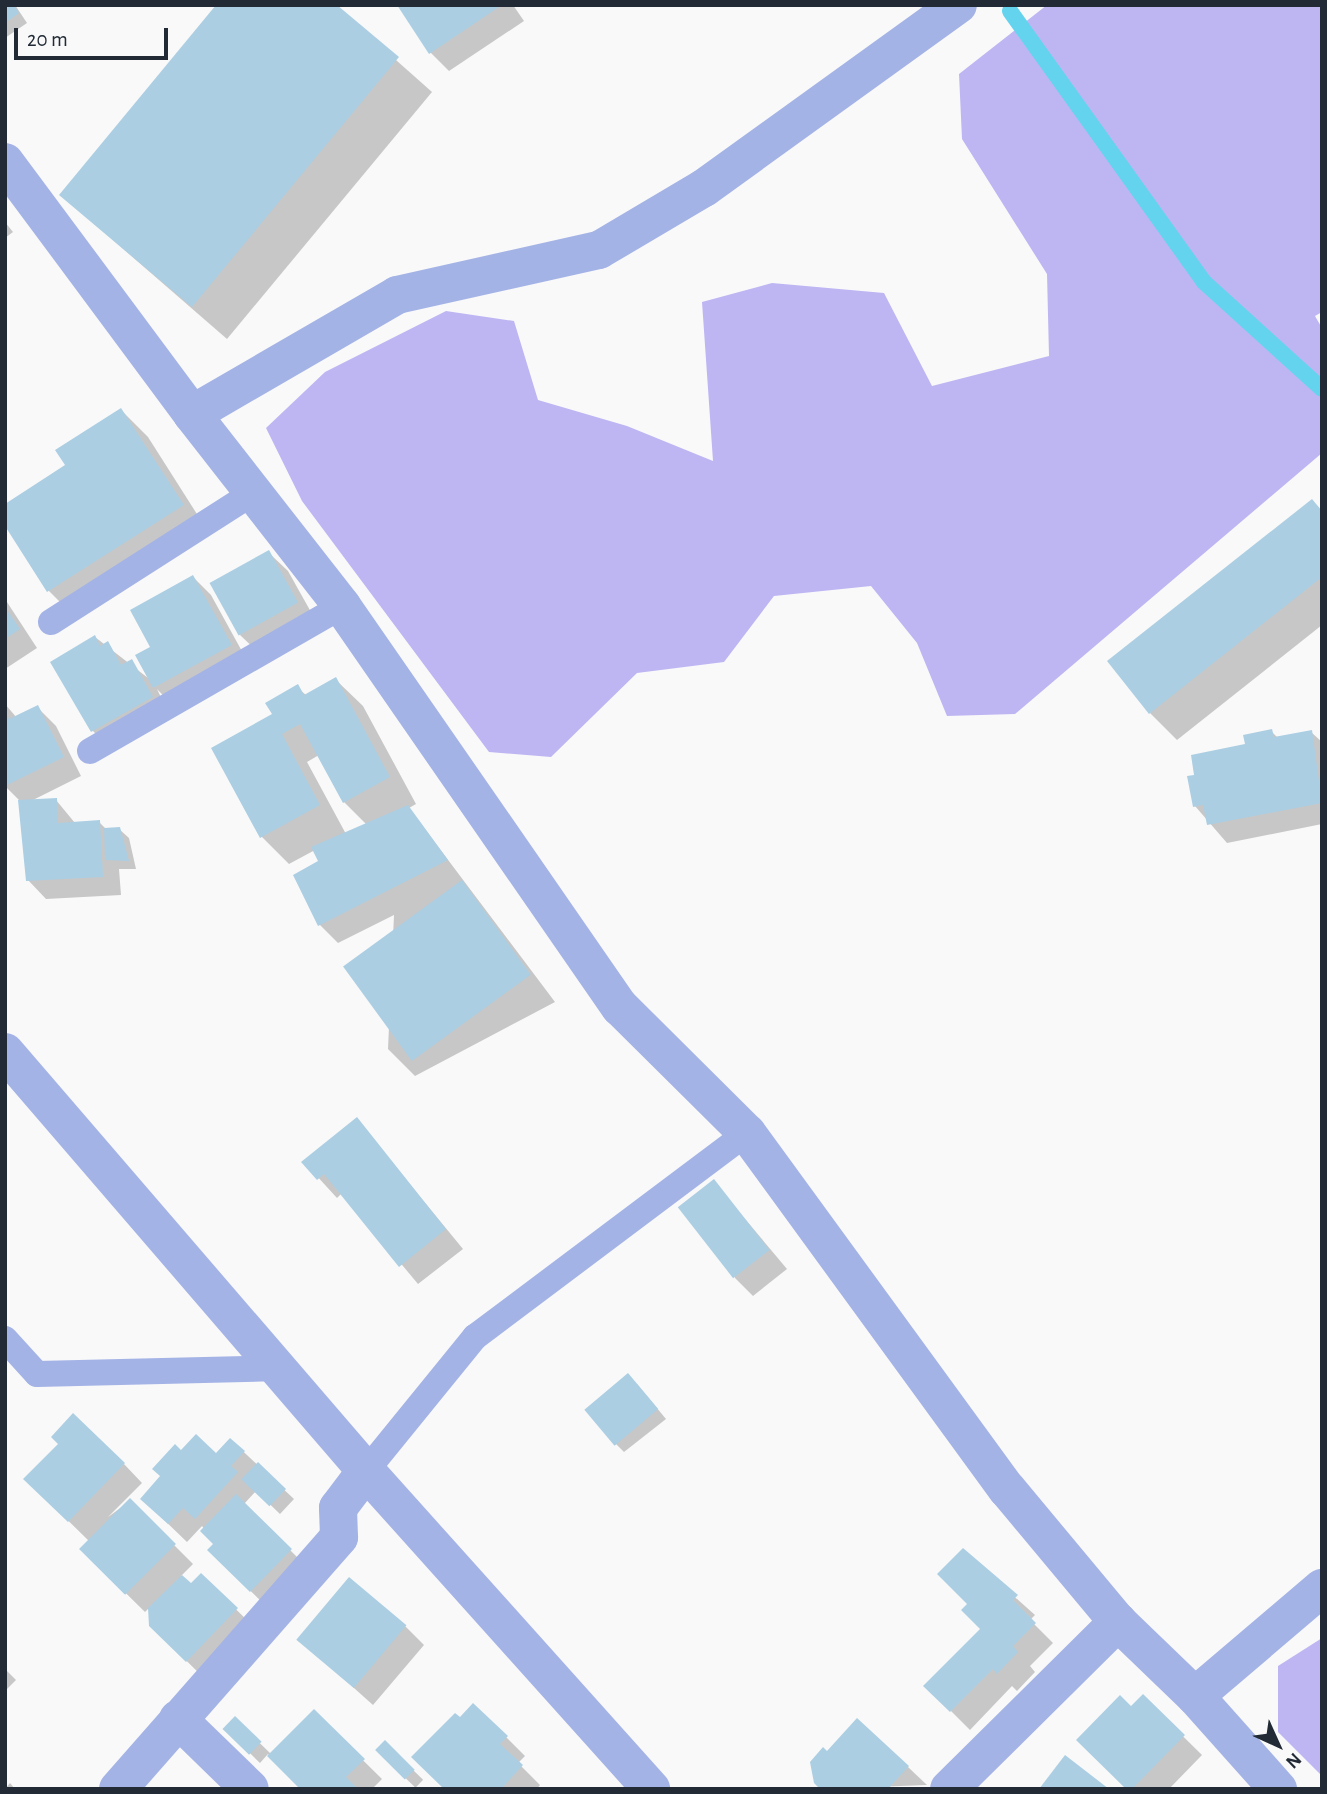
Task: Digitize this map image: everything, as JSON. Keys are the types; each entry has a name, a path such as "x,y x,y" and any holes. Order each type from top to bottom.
{"street":[{"path":"192,414 397,295 598,250 704,188 958,5"},
{"path":"5,162 192,414 342,606 620,1007 747,1133 1007,1489 1118,1622 1195,1696 1278,1789"},
{"path":"5,1052 366,1471 651,1789"},
{"path":"118,1789 339,1537 338,1508 366,1471"},
{"path":"1195,1696 1322,1588"},
{"path":"949,1789 1118,1622"},
{"path":"178,1719 250,1789"}],"lane":[{"path":"51,622 253,493"},
{"path":"90,751 342,606"},
{"path":"366,1471 475,1337 747,1133"},
{"path":"5,1339 37,1374 279,1368"}],"shaded area":[{"path":"1047,5 1322,5 1322,312 1315,316 1322,328 1322,453 1015,714 947,716 917,643 871,586 774,596 724,662 637,673 551,757 489,752 302,501 266,428 325,372 446,311 514,321 538,400 627,426 713,461 702,302 772,283 884,293 932,386 1049,356 1047,274 962,139 959,74"},
{"path":"1322,1638 1322,1776 1278,1732 1278,1666"}],"building":[{"path":"5,5 14,5 19,13 5,23"},
{"path":"216,5 337,5 399,57 192,307 59,195"},
{"path":"397,5 502,5 429,54"},
{"path":"121,408 184,505 47,592 5,526 5,504 65,465 55,450"},
{"path":"1312,499 1322,511 1322,577 1149,714 1107,661"},
{"path":"269,550 298,602 239,635 210,583"},
{"path":"193,575 232,645 153,688 135,655 150,647 130,610"},
{"path":"5,607 20,629 5,639"},
{"path":"95,635 100,646 108,641 121,665 132,659 153,697 91,732 50,662"},
{"path":"336,677 390,777 343,803 300,724 282,734 320,805 260,838 211,748 272,714 265,703 298,684 304,695"},
{"path":"38,705 64,757 5,786 5,711 9,719"},
{"path":"1272,729 1274,737 1312,730 1322,803 1207,825 1203,805 1193,807 1187,776 1194,775 1191,755 1245,744 1243,735"},
{"path":"57,798 58,823 100,820 103,877 26,881 18,800"},
{"path":"408,805 448,860 318,926 293,875 318,861 311,847"},
{"path":"120,827 129,861 105,860 104,828"},
{"path":"462,880 531,975 412,1061 343,966"},
{"path":"357,1117 446,1229 399,1267 324,1174 317,1180 301,1162"},
{"path":"714,1179 769,1250 733,1278 678,1207"},
{"path":"628,1373 658,1409 615,1446 584,1410"},
{"path":"73,1413 125,1463 68,1522 23,1479 58,1444 51,1437"},
{"path":"196,1434 216,1453 230,1438 245,1451 231,1466 238,1472 195,1519 183,1508 168,1524 140,1499 160,1476 152,1469 175,1444 181,1450"},
{"path":"258,1462 286,1489 269,1506 241,1479"},
{"path":"236,1494 292,1549 250,1592 207,1550 213,1544 200,1531"},
{"path":"130,1498 176,1544 125,1595 79,1549"},
{"path":"963,1548 1018,1595 1013,1600 1036,1623 1013,1646 1018,1652 997,1674 993,1669 950,1712 923,1686 980,1629 961,1610 967,1604 937,1574"},
{"path":"201,1573 238,1608 186,1662 149,1626 148,1608 182,1575 191,1583"},
{"path":"349,1577 406,1625 354,1688 296,1640"},
{"path":"1143,1694 1185,1735 1132,1789 1126,1789 1076,1740 1120,1695 1131,1706"},
{"path":"473,1703 508,1736 500,1744 523,1765 501,1789 444,1789 411,1757 455,1713 460,1717"},
{"path":"314,1709 365,1759 346,1777 358,1789 300,1789 267,1756"},
{"path":"235,1716 262,1742 249,1755 222,1729"},
{"path":"857,1718 909,1766 888,1789 820,1789 814,1783 810,1762 823,1747 827,1751"},
{"path":"385,1740 415,1770 405,1780 375,1750"},
{"path":"1065,1755 1109,1789 1039,1789"}],"waterway":[{"path":"1010,11 1204,282 1322,389"}]}
